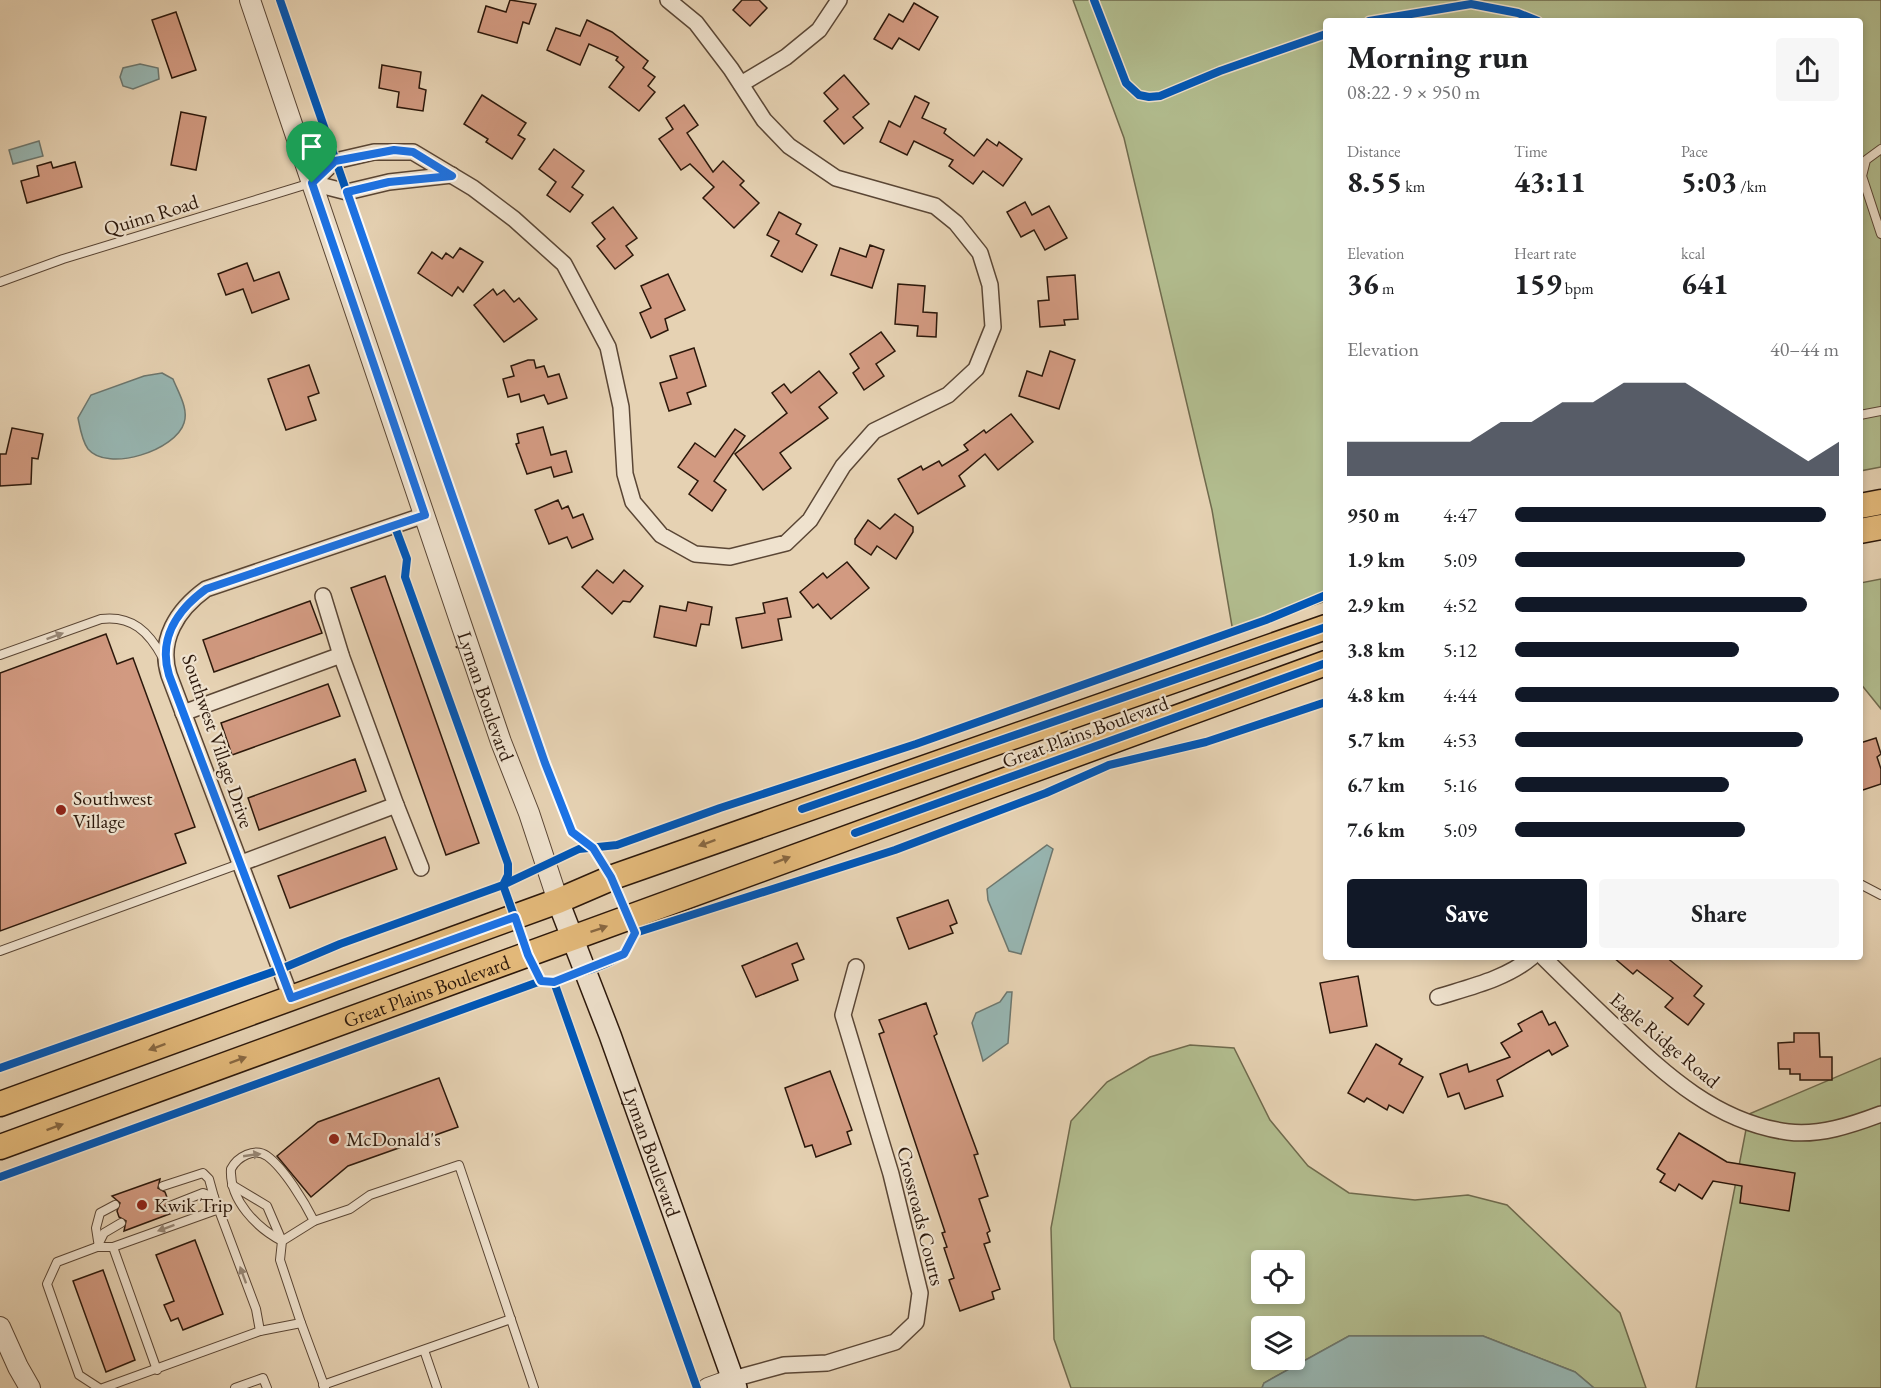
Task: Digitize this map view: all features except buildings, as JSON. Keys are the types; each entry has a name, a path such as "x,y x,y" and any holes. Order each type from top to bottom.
{"main road":[{"path":"1863,505 1881,502"},
{"path":"1863,530 1881,527"},
{"name":"Great Plains Boulevard","path":"0,1104 558,901 616,876 1323,628"},
{"name":"Great Plains Boulevard","path":"0,1147 1323,664"},
{"name":"Lyman Boulevard","path":"558,901 734,1384"}],"street":[{"name":"Lyman Boulevard","path":"250,0 558,901"},
{"path":"312,183 335,161 394,150 413,152 473,188 514,219 564,264 587,302 609,347 621,407 625,474 633,502 661,535 695,554 730,557 786,543 810,520 843,466 874,432 948,395 976,369 993,327 990,285 980,253 956,223 934,206 836,178 783,140 764,120 696,22 668,0"},
{"path":"741,84 786,57 819,30 839,0"},
{"path":"312,183 347,192 389,182 452,176"},
{"name":"Southwest Village Drive","path":"291,998 183,713 165,661 166,641 174,622 194,598 206,589 425,515"},
{"path":"324,596 341,655 421,868"},
{"path":"183,713 341,655"},
{"path":"239,864 396,805"},
{"path":"1438,997 1503,975 1528,960"},
{"name":"Eagle Ridge Road","path":"1546,960 1645,1056 1691,1095 1717,1110 1759,1126 1789,1132 1823,1131 1881,1114"},
{"name":"Crossroads Courts","path":"734,1384 784,1365 826,1363 895,1342 916,1322 920,1293 891,1174 843,1014 856,967"},
{"path":"0,1327 30,1388"},
{"path":"708,1388 734,1384"}],"lane":[{"path":"1863,172 1866,160 1881,149"},
{"path":"1863,179 1881,234"},
{"name":"Quinn Road","path":"0,282 63,259 312,183"},
{"path":"1863,414 1881,411"},
{"path":"0,655 101,619 114,617 140,627 151,637 165,661"},
{"path":"0,951 239,864"},
{"path":"1863,886 1881,895"},
{"path":"282,1241 263,1231 243,1205 232,1185 231,1168 234,1163 247,1155 262,1154 268,1157 306,1204 314,1221"},
{"path":"282,1241 314,1221 350,1209 370,1195 459,1165 534,1388"},
{"path":"163,1186 203,1173 209,1179 256,1310 260,1331"},
{"path":"232,1185 267,1206 282,1241 280,1260 324,1386 511,1319"},
{"path":"170,1206 203,1193 214,1197"},
{"path":"98,1244 96,1228 100,1213 115,1205"},
{"path":"98,1244 113,1247 219,1209"},
{"path":"121,1223 110,1228 98,1244 57,1262 47,1284 79,1375 101,1388 128,1384 157,1370 260,1331 301,1323"},
{"path":"113,1247 157,1370"},
{"path":"424,1350 437,1388"},
{"path":"235,1388 263,1378 267,1388"}],"green space":[{"path":"1073,0 1881,0 1881,467 1863,470 1863,18 1323,18 1323,602 1233,632 1212,510 1124,138"},
{"path":"1881,579 1881,709 1863,687 1863,582"},
{"path":"1190,1045 1234,1048 1270,1120 1308,1166 1349,1193 1415,1200 1468,1195 1507,1205 1620,1313 1646,1388 1594,1388 1575,1372 1483,1336 1349,1336 1305,1360 1305,1316 1251,1316 1251,1370 1288,1370 1264,1383 1262,1388 1071,1388 1054,1339 1051,1228 1071,1121 1107,1082 1150,1057"},
{"path":"1881,1058 1881,1388 1696,1388 1749,1114"}],"water":[{"path":"140,64 158,68 159,79 133,89 123,86 120,77 123,68"},
{"path":"39,141 43,156 13,164 9,150"},
{"path":"162,373 173,379 184,406 184,423 178,433 155,449 125,458 110,459 98,456 88,449 78,418 91,395 144,376"},
{"path":"1047,845 1053,849 1021,954 1009,951 988,900 987,889"},
{"path":"1007,992 1012,992 1008,1043 983,1061 972,1023 976,1013 1000,1002"},
{"path":"1349,1336 1483,1336 1575,1372 1594,1388 1262,1388 1264,1383 1288,1370 1305,1370 1305,1360"}],"cycle path":[{"path":"280,0 545,763 572,832 593,848 611,877 635,933"},
{"path":"1094,0 1126,83 1139,95 1149,97 1160,96 1220,71 1323,35"},
{"path":"1387,18 1471,4 1518,13 1530,18"},
{"path":"0,1068 281,969 340,944 503,885 508,875 508,864 405,577 407,559 395,527"},
{"path":"541,981 528,955 503,885 579,849 617,845 720,808 916,744 1266,620 1323,596"},
{"path":"802,809 1323,628"},
{"path":"855,833 1323,664"},
{"path":"0,1177 541,981 571,976 596,967 623,954 635,933 895,850 1046,793 1109,765 1206,742 1323,703"},
{"path":"554,982 697,1388"}],"place":[{"name":"Southwest Village","path":"61,810"},
{"name":"McDonald's","path":"334,1139"},
{"name":"Kwik Trip","path":"142,1205"}],"route":[{"path":"394,150 413,152 452,176 389,182 363,186 347,192 390,323 545,763 572,832 593,848 611,877 635,933 629,940 624,954 554,982 541,981 528,955 515,917 291,998 169,675 165,661 166,641 174,622 183,609 206,589 425,515 312,183 335,161 394,150"}]}
